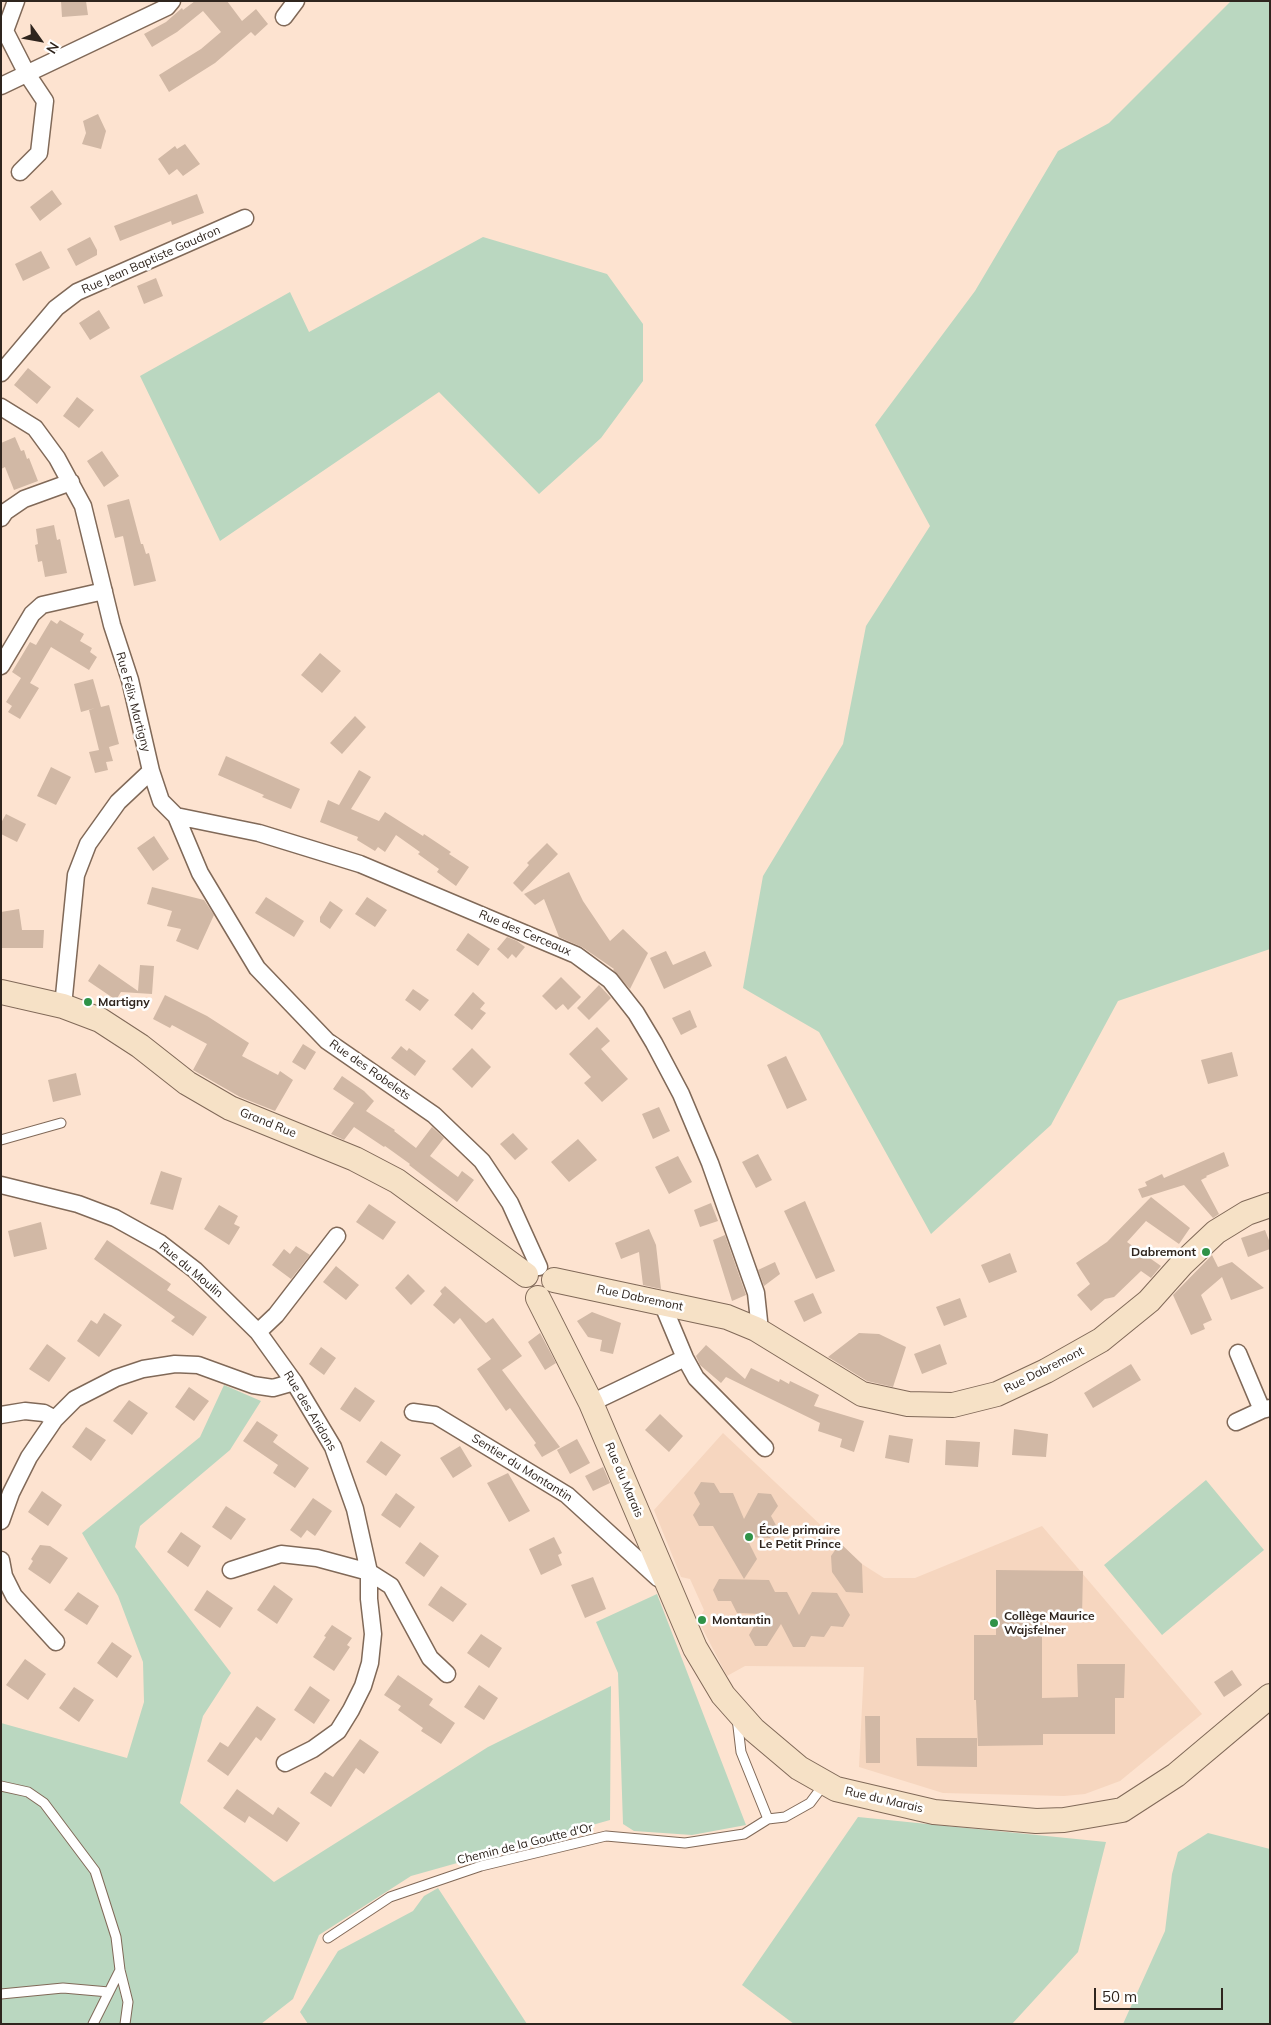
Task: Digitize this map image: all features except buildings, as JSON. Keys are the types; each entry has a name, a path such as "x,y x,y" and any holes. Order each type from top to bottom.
{"street":[{"path":"16,1 5,31 27,74 45,101 39,153 20,172"},
{"path":"1,86 167,7 172,1"},
{"path":"284,17 296,1"},
{"name":"Rue Jean Baptiste Gaudron","path":"1,373 56,308 77,292 245,218"},
{"name":"Rue Félix Martigny","path":"1,407 35,428 57,458 83,506 112,625 130,680 151,771"},
{"path":"1,518 5,512 24,499 71,482"},
{"path":"1,666 32,614 42,605 104,591"},
{"path":"63,1006 76,875 88,844 118,802 151,771 161,801 176,816"},
{"name":"Rue des Robelets","path":"176,816 200,873 257,968 327,1041 434,1115 482,1160 510,1203 540,1274"},
{"name":"Rue des Cerceaux","path":"176,816 259,833 360,864 576,955 610,980 636,1012 654,1043 681,1094 710,1163 756,1293 759,1321 756,1329"},
{"name":"Grand Rue","path":"1,992 63,1006 100,1020 140,1046 187,1083 230,1108 355,1159 396,1181 540,1274"},
{"name":"Rue du Moulin","path":"1,1185 78,1204 115,1218 160,1243 195,1270 258,1332"},
{"name":"Rue Dabremont","path":"540,1274 727,1317 756,1329 862,1394 908,1404 953,1405 996,1394 1046,1371 1101,1340 1149,1301 1182,1264 1216,1232 1247,1213 1270,1205"},
{"path":"258,1332 276,1315 337,1236"},
{"name":"Rue du Marais","path":"540,1274 554,1285 549,1295 538,1298 591,1403 694,1648 723,1695 736,1710 754,1730 799,1768 836,1789 934,1812 1036,1821 1064,1820 1122,1810 1176,1775 1270,1696"},
{"path":"662,1303 685,1358 696,1378 765,1448"},
{"name":"Rue des Aridons","path":"258,1332 294,1382 333,1447 356,1509 369,1572 369,1599 373,1634 370,1664 363,1686 338,1731 313,1750 285,1763"},
{"path":"1236,1422 1266,1409 1238,1353"},
{"path":"591,1403 685,1358"},
{"path":"1,1521 10,1493 29,1457 55,1419 75,1400 116,1378 143,1369 175,1364 198,1365 253,1385 273,1388 294,1382"},
{"path":"1,1415 25,1411 44,1413 55,1419"},
{"name":"Sentier du Montantin","path":"413,1412 435,1415 567,1494 658,1578 666,1581"},
{"path":"231,1570 281,1554 317,1558 369,1572 391,1586 430,1658 447,1674"},
{"path":"1,1560 4,1576 14,1596 56,1642"}],"lane":[{"path":"1,1140 61,1123"},
{"path":"736,1710 741,1752 768,1819"},
{"name":"Chemin de la Goutte d'Or","path":"328,1938 390,1897 480,1866 606,1836 685,1844 744,1834 768,1819 785,1817 810,1803 826,1783"},
{"path":"1,1786 28,1792 44,1803 94,1871 116,1937 120,1970 128,2002 125,2024"},
{"path":"93,2024 120,1970"},
{"path":"1,1994 63,1988 109,1992"}],"shaded area":[{"name":"Collège Maurice Wajsfelner","path":"723,1433 862,1564 884,1578 915,1578 1042,1526 1202,1714 1120,1781 1085,1794 1064,1796 943,1793 859,1767 864,1667 745,1666 727,1676 698,1620 704,1610 690,1579 681,1577 654,1510"}],"green space":[{"path":"1231,1 1270,1 1270,949 1118,1001 1051,1125 931,1234 819,1032 743,988 763,876 843,744 866,626 930,526 875,425 975,291 1058,151 1109,123"},
{"path":"483,237 607,274 643,324 643,381 601,438 539,494 439,392 220,541 140,376 290,292 309,332"},
{"path":"224,1385 261,1401 230,1450 140,1526 135,1547 231,1673 203,1716 180,1803 274,1882 488,1747 611,1686 610,1820 411,1876 319,1935 293,1999 261,2024 1,2024 1,1723 127,1758 144,1702 143,1662 118,1596 82,1533 200,1437"},
{"path":"1206,1480 1264,1550 1162,1635 1104,1565"},
{"path":"657,1594 746,1825 692,1835 634,1831 623,1824 618,1673 596,1622"},
{"path":"858,1817 1106,1842 1078,1952 1012,2024 794,2024 742,1985"},
{"path":"1208,1833 1270,1849 1270,2024 1123,2024 1165,1931 1172,1874 1178,1852"},
{"path":"438,1888 527,2024 308,2024 300,2012 338,1951 413,1911 424,1896"}],"place":[{"name":"Martigny","path":"88,1002"},
{"name":"Dabremont","path":"1206,1252"},
{"name":"École primaire Le Petit Prince","path":"749,1537"},
{"name":"Montantin","path":"702,1620"},
{"name":"Collège Maurice Wajsfelner","path":"994,1623"}]}
